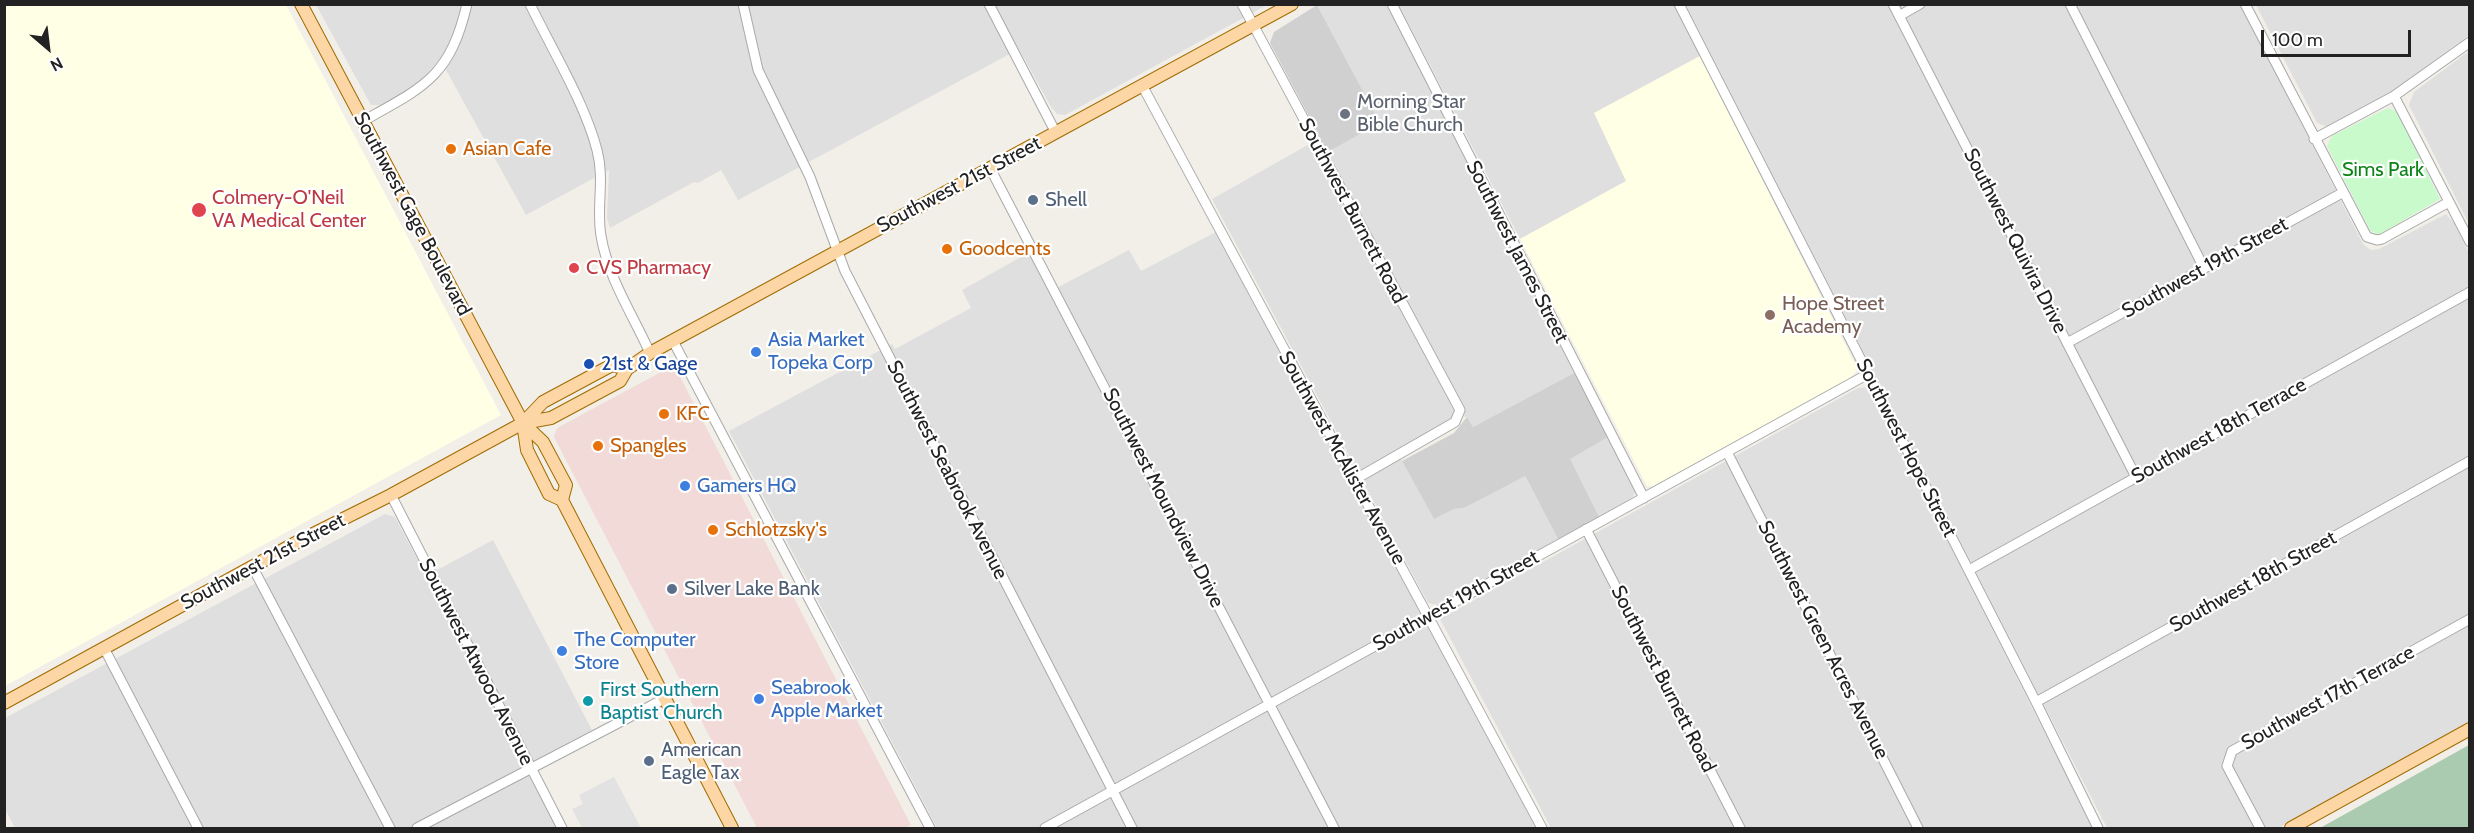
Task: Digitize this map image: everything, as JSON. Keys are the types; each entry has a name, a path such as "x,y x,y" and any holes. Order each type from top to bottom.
{"main road":[{"name":"Southwest Gage Boulevard","path":"301,4 523,423 527,450 549,494 562,500 732,828"},
{"name":"Southwest 21st Street","path":"523,423 551,418 620,381 627,369 650,353 1292,4"},
{"name":"Southwest 21st Street","path":"4,703 252,566 391,495 523,423 543,402 612,365 627,369"},
{"name":"Southwest Gage Boulevard","path":"523,423 543,441 566,485 562,500"},
{"path":"2291,828 2469,729"}],"street":[{"path":"363,121 411,94 434,75 457,42 467,4"},
{"path":"530,4 590,129 599,162 602,198 600,233 604,252 650,353"},
{"name":"Southwest Seabrook Avenue","path":"743,4 758,70 813,185 836,251 1132,828"},
{"path":"989,4 1056,134"},
{"name":"Southwest Burnett Road","path":"1242,4 1459,407 1458,418 1354,480"},
{"name":"Southwest James Street","path":"1392,4 1644,498"},
{"name":"Southwest Hope Street","path":"1679,4 1969,570 2098,828"},
{"name":"Southwest Quivira Drive","path":"1893,4 2136,477"},
{"path":"1899,16 1920,4"},
{"path":"2070,4 2204,268"},
{"path":"2245,4 2367,237 2377,240 2449,202"},
{"path":"2314,139 2394,96 2469,42"},
{"name":"Southwest McAlister Avenue","path":"1143,87 1542,828"},
{"path":"2394,96 2469,242"},
{"name":"Southwest Moundview Drive","path":"990,168 1334,828"},
{"name":"Southwest 19th Street","path":"2067,344 2342,193"},
{"name":"Southwest 18th Terrace","path":"1969,570 2469,292"},
{"path":"673,341 930,828"},
{"name":"Southwest 19th Street","path":"1045,828 1868,374"},
{"name":"Southwest Green Acres Avenue","path":"1726,452 1918,828"},
{"name":"Southwest 18th Street","path":"2036,702 2469,461"},
{"name":"Southwest Atwood Avenue","path":"391,495 562,828"},
{"name":"Southwest Burnett Road","path":"1587,529 1740,828"},
{"path":"252,566 390,828"},
{"name":"Southwest 17th Terrace","path":"2260,828 2227,766 2227,759 2232,751 2469,619"},
{"path":"104,648 198,828"},
{"path":"417,828 664,699"}],"shaded area":[{"name":"Colmery-O'Neil VA Medical Center","path":"5,4 286,5 501,415 5,686"},
{"path":"316,5 1267,5 1065,115 1057,114 1051,107 1019,49 738,200 721,170 698,183 694,182 610,228 607,218 609,170 526,215 440,59 422,79 400,95 382,105 371,105"},
{"path":"1317,5 1387,5 1574,373 1473,427 1467,417 1456,415 1453,419 1396,450 1434,519 1454,509 1464,508 1524,475 1558,539 1439,605 1428,603 1212,199 1320,138 1328,152 1380,123"},
{"path":"1317,5 1380,123 1328,152 1270,43 1274,32"},
{"path":"1399,5 1674,5 1700,56 1595,113 1627,181 1520,239"},
{"path":"1686,5 2241,5 2363,244 2371,250 2379,249 2446,214 2454,223 2469,253 2469,722 2279,828 2107,828"},
{"path":"2256,5 2469,5 2469,35 2389,95 2327,127 2317,123"},
{"path":"2469,51 2469,224 2409,105 2414,92"},
{"path":"1700,56 1858,370 1849,379 1653,486 1647,486 1520,239 1626,181 1594,113"},
{"path":"1216,232 1537,828 937,828 729,431 892,344 895,349 971,308 962,290 1030,252 1051,291 1129,250 1141,271"},
{"path":"674,365 911,825 905,828 757,828 554,437 557,428"},
{"path":"1574,373 1608,437 1570,459 1599,517 1558,539 1525,476 1464,508 1454,509 1434,519 1402,461 1454,433 1467,417 1473,427"},
{"path":"1866,387 1872,392 2093,828 1551,828 1440,619 1858,388"},
{"path":"1608,437 1635,492 1633,497 1599,517 1569,459"},
{"path":"385,514 395,517 426,576 493,540 592,730 524,766 557,828 15,828 5,809 5,718"},
{"path":"2469,745 2469,828 2320,828"},
{"path":"614,777 641,828 582,828 572,809 583,804 579,795"}],"green space":[{"name":"Sims Park","path":"2388,108 2397,112 2440,199 2378,235 2370,230 2327,146 2332,136"}],"place":[{"name":"Morning Star Bible Church","path":"1345,114"},
{"name":"Asian Cafe","path":"451,149"},
{"name":"Shell","path":"1033,200"},
{"name":"Colmery-O'Neil VA Medical Center","path":"199,210"},
{"name":"Goodcents","path":"947,249"},
{"name":"CVS Pharmacy","path":"574,268"},
{"name":"Hope Street Academy","path":"1770,315"},
{"name":"Asia Market Topeka Corp","path":"756,352"},
{"name":"21st & Gage","path":"589,364"},
{"name":"KFC","path":"664,414"},
{"name":"Spangles","path":"598,446"},
{"name":"Gamers HQ","path":"685,486"},
{"name":"Schlotzsky's","path":"713,530"},
{"name":"Silver Lake Bank","path":"672,589"},
{"name":"The Computer Store","path":"562,651"},
{"name":"Seabrook Apple Market","path":"759,699"},
{"name":"First Southern Baptist Church","path":"588,701"},
{"name":"American Eagle Tax","path":"649,761"}]}
